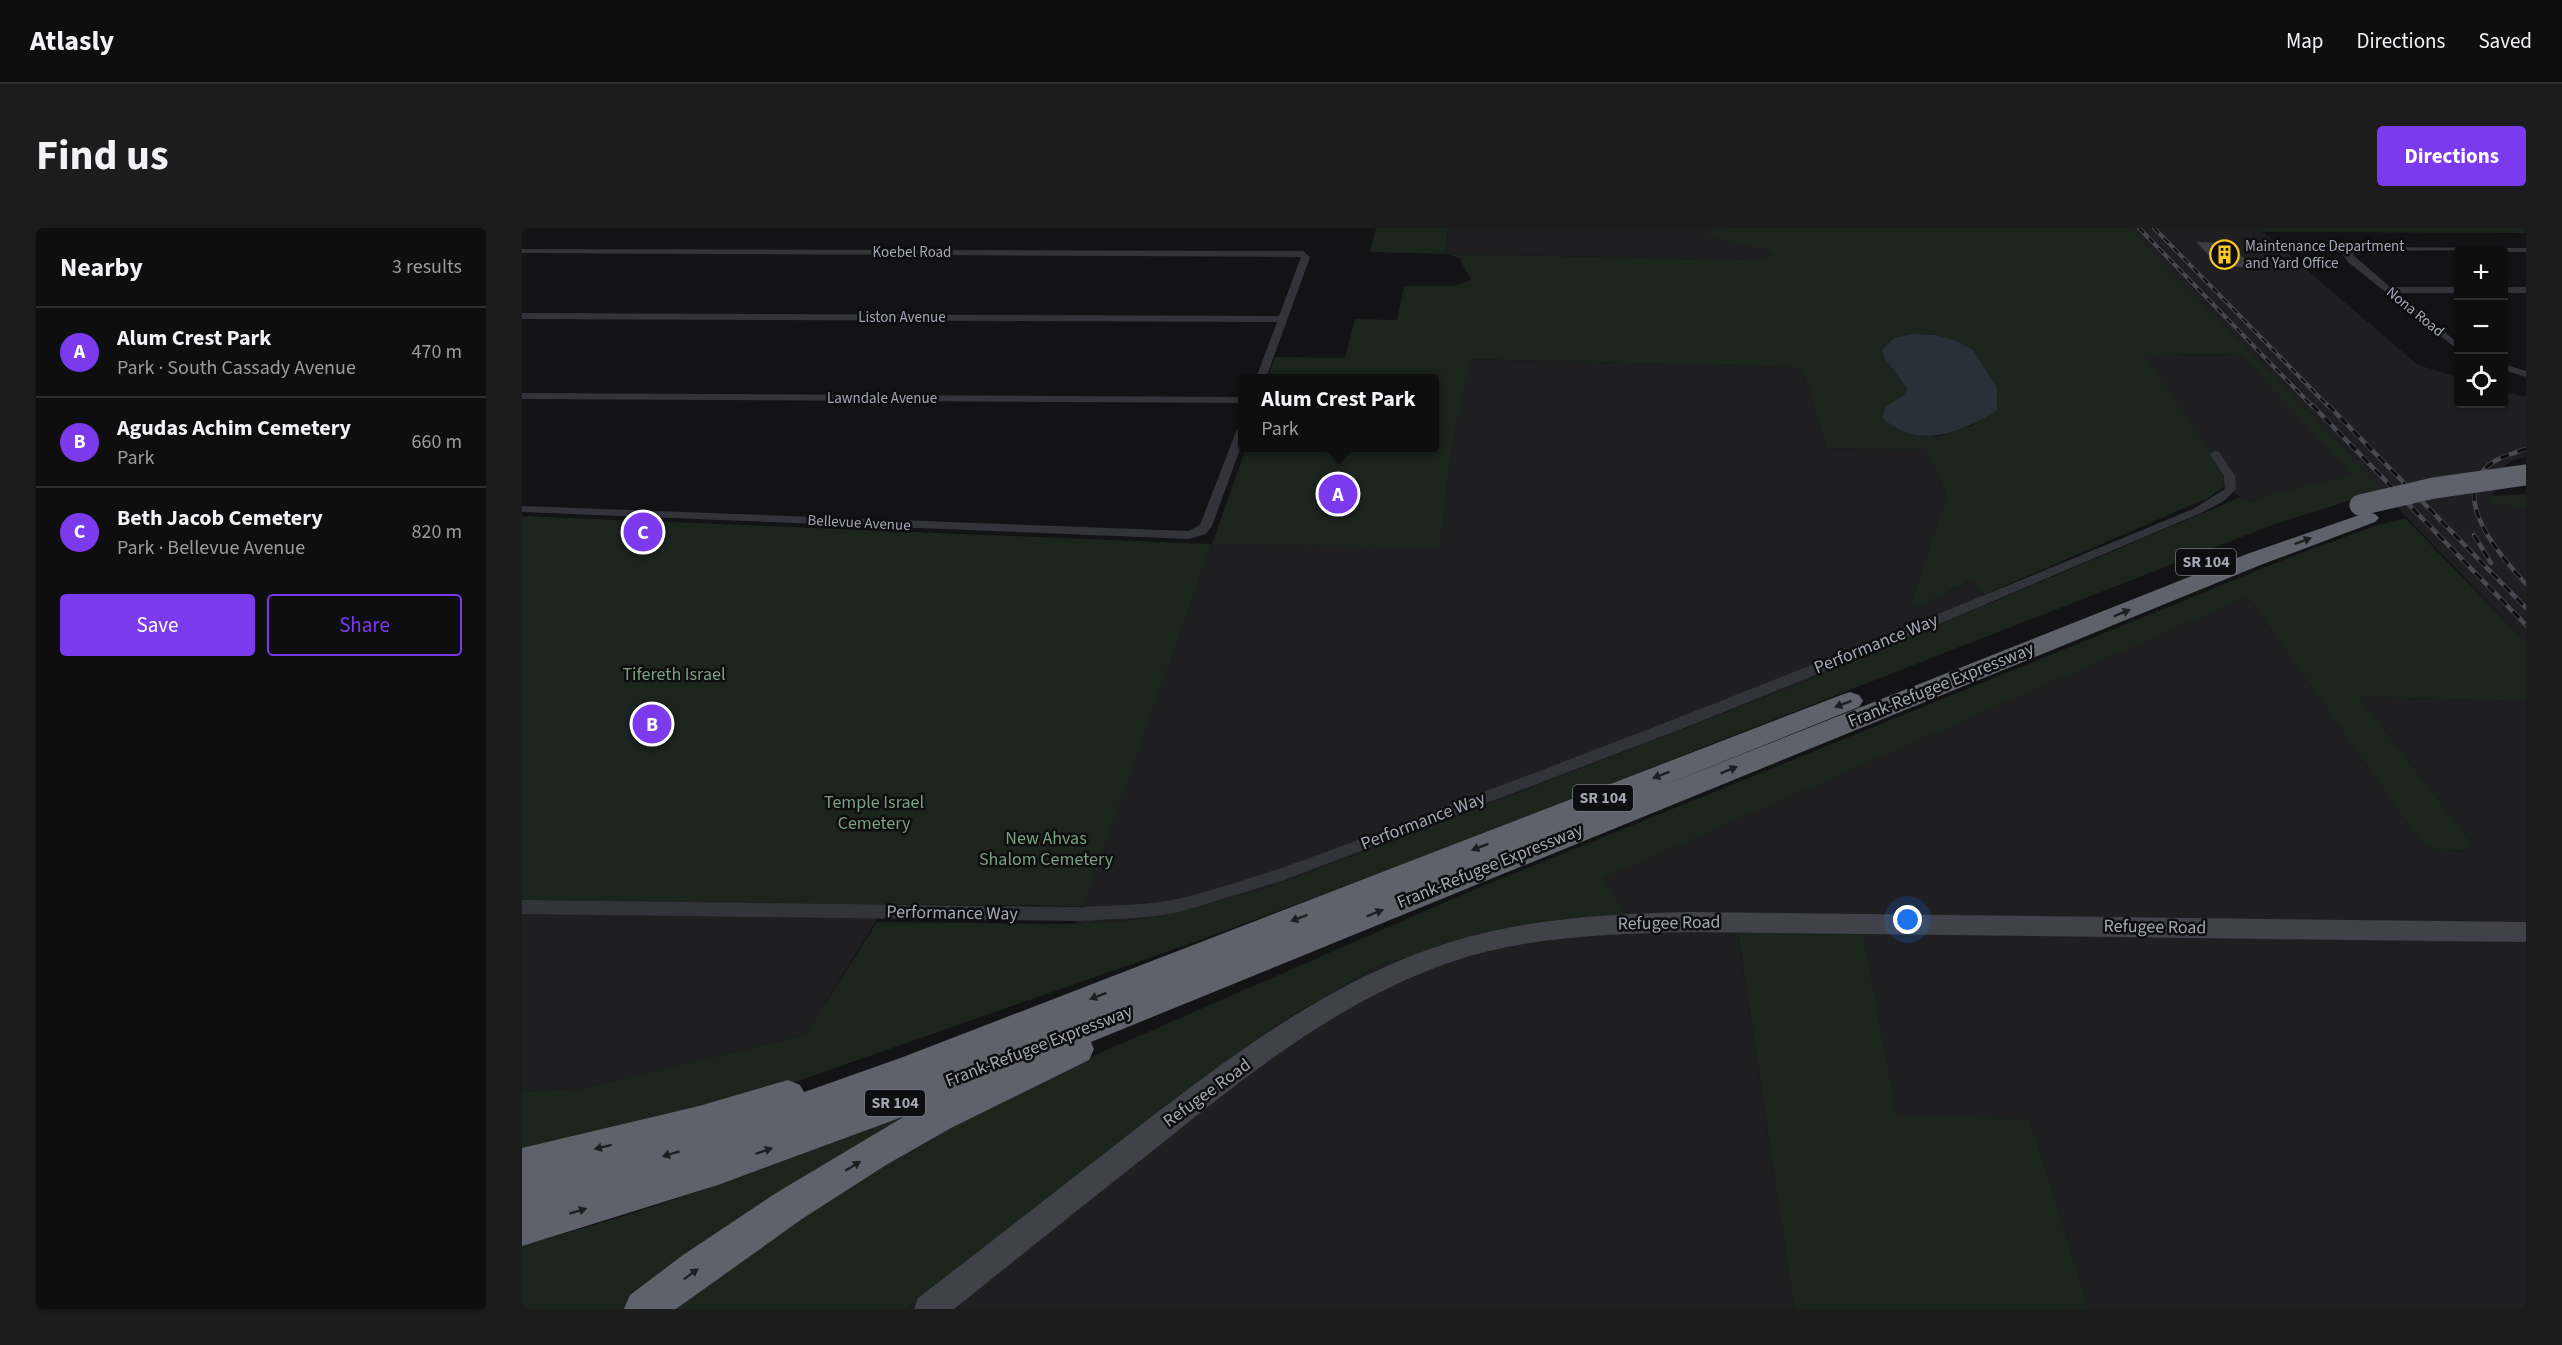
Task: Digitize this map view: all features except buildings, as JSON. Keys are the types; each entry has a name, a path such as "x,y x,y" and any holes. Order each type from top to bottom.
{"highway":[{"name":"Frank-Refugee Expressway","path":"522,1197 674,1153 761,1124 963,1049 2258,542 2364,512 2434,488 2526,475"},
{"name":"Frank-Refugee Expressway","path":"522,1227 719,1167 832,1128 1262,958 2255,559 2364,512 2526,486"},
{"path":"644,1309 697,1269 789,1206 873,1153 939,1116 1000,1086 1200,995 1262,958"},
{"path":"522,1166 699,1123 894,1063 963,1049"}],"main road":[{"name":"Refugee Road","path":"929,1309 1195,1101 1281,1039 1325,1011 1382,980 1417,965 1481,944 1524,934 1595,925 1700,922 2526,932"}],"street":[{"name":"Nona Road","path":"2454,344 2351,260 2347,255 2348,252 2364,249 2526,250"},
{"name":"Koebel Road","path":"522,251 1303,254 1306,257 1283,319"},
{"path":"2388,290 2454,290"},
{"path":"2508,290 2526,290"},
{"name":"Liston Avenue","path":"522,316 1283,319"},
{"path":"1262,374 1283,319"},
{"path":"2508,369 2526,374"},
{"name":"Lawndale Avenue","path":"522,396 1238,400"},
{"name":"Bellevue Avenue","path":"522,508 932,526 1196,534 1206,526 1238,440"},
{"name":"Performance Way","path":"522,907 1081,914 1149,910 1180,905 1278,875 1671,727 2197,511 2229,494 2233,485 2231,475 2215,454"}],"shaded area":[{"path":"1448,228 1725,228 1709,231 1766,250 1772,255 1759,260 1446,254"},
{"path":"2130,228 2258,228 2418,365 2454,376 2454,408 2508,408 2508,392 2526,397 2526,457 2513,460 2501,469 2490,505 2498,504 2526,510 2526,642"},
{"path":"1912,334 1935,335 1954,340 1973,350 1997,387 1997,410 1970,425 1940,435 1910,434 1896,428 1883,418 1885,407 1904,395 1907,388 1885,359 1882,350 1894,338"},
{"path":"2239,354 2354,475 2271,493 2249,502 2224,487 2223,470 2144,355"},
{"path":"1469,359 1793,367 1803,371 1827,448 1927,450 1946,495 1911,603 1921,606 1975,579 1988,604 1796,685 1261,890 1142,919 1076,924 1212,544 1440,546 1452,444"},
{"path":"2248,597 2421,843 2439,851 2466,850 2470,840 2359,697 2526,701 2526,1309 2089,1309 2030,1119 1897,1117 1863,932 1738,934 1794,1309 905,1309 1274,1026 1376,967 1481,933 1624,913 1603,879"},
{"path":"522,901 887,904 805,1035 579,1089 522,1091"}],"green space":[{"path":"1376,228 1448,228 1446,254 1370,252"},
{"path":"1725,228 2130,228 2383,490 2275,524 1407,863 1206,938 764,1093 522,1153 522,1091 579,1089 805,1035 877,922 1076,924 1142,919 1261,890 1796,685 2241,497 2250,502 2271,493 2353,475 2239,354 2145,355 2223,470 2224,487 2208,498 1984,595 1974,579 1921,606 1911,603 1946,495 1927,450 1827,448 1803,371 1793,367 1470,359 1452,445 1440,547 1212,544 1245,452 1439,452 1439,374 1269,374 1275,357 1345,358 1355,319 1397,320 1404,286 1453,286 1471,280 1459,258 1446,254 1759,260 1772,254 1766,250 1708,236 1708,231","holes":["1885,359 1973,425 1939,436 1917,435 1885,407 1904,395 1907,388"]},
{"path":"2258,228 2526,228 2526,233 2263,232"},
{"path":"2526,494 2526,510 2498,504 2490,505 2492,496"},
{"name":"Tifereth Israel","path":"522,516 1212,544 1083,906 522,901"},
{"path":"2405,518 2526,642 2526,701 2359,697 2470,840 2466,850 2439,851 2421,843 2248,597 1603,879 1625,913 1481,933 1376,967 1274,1026 905,1309 661,1309 787,1218 1038,1080 1473,890 2298,554 2377,525"},
{"path":"1863,932 1897,1116 2030,1119 2089,1309 1794,1309 1738,933"},
{"path":"953,1097 633,1309 522,1309 522,1245 686,1196"}],"railway":[{"path":"2139,228 2313,407"},
{"path":"2154,228 2329,407"},
{"path":"2312,405 2526,625"},
{"path":"2328,405 2526,608"},
{"path":"2526,449 2486,467 2475,486 2474,500 2478,516 2495,547 2526,584"},
{"path":"2474,535 2491,563"}],"place":[{"name":"Maintenance Department and Yard Office","path":"2224,255"},
{"name":"Alum Crest Park","path":"1338,494"},
{"name":"Beth Jacob Cemetery","path":"643,532"},
{"name":"Agudas Achim Cemetery","path":"652,724"}],"park label":[{"name":"Temple Israel Cemetery","path":"874,812"},
{"name":"New Ahvas Shalom Cemetery","path":"1046,848"}]}
